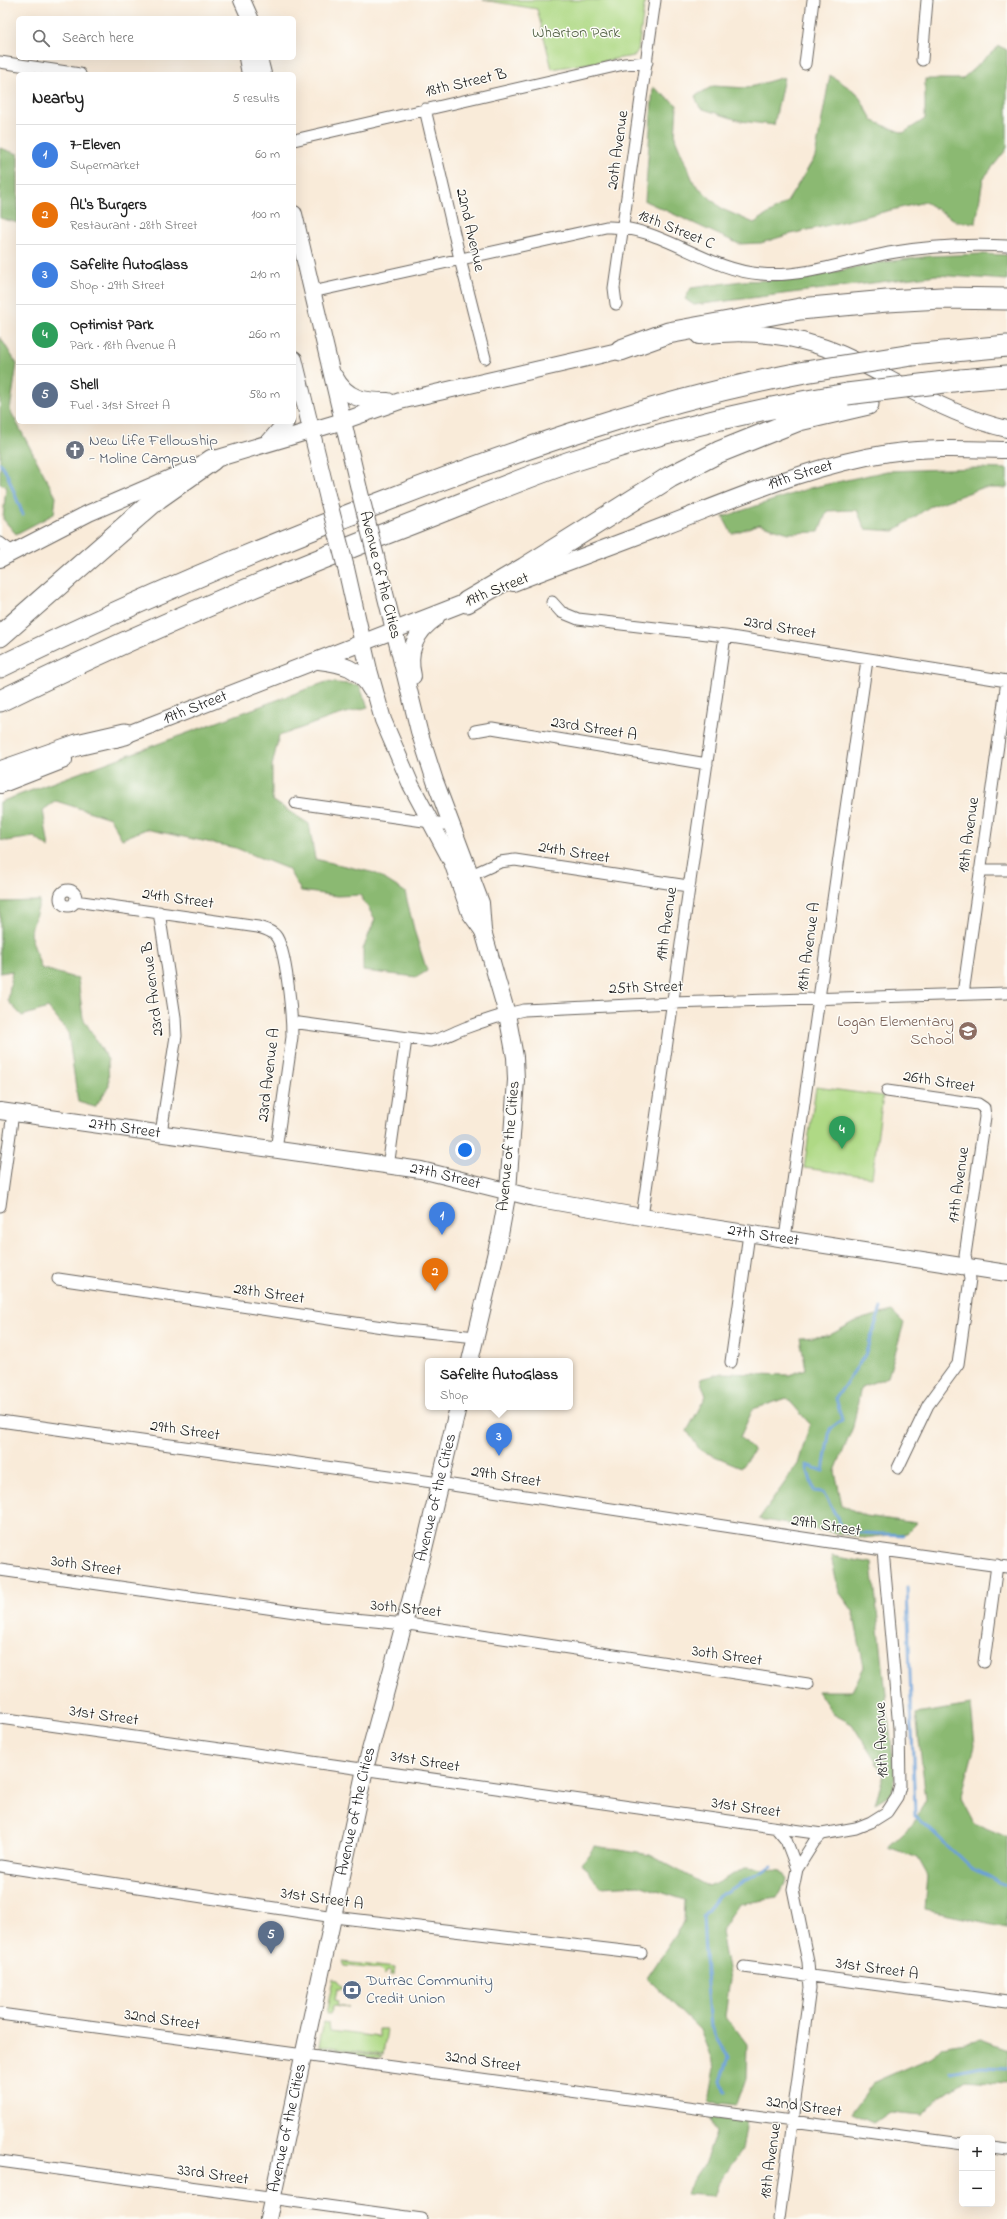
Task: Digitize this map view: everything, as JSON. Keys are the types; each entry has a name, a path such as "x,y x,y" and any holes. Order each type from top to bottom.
{"highway":[{"path":"621,350 668,333 800,309 910,299 1007,299"},
{"path":"0,667 230,563 456,474 639,412 706,394 805,372 912,355 1007,346"},
{"path":"0,701 122,644 256,585 570,462 664,434 790,403 847,394 1007,376"},
{"path":"459,605 525,568 670,477 719,452 799,420 961,380"},
{"path":"0,636 158,498 212,460"},
{"path":"0,772 77,745 125,734"}],"main road":[{"path":"239,16 241,0"},
{"path":"241,0 249,16"},
{"path":"247,60 250,72"},
{"path":"260,60 262,72"},
{"name":"Avenue of the Cities","path":"296,223 359,489 419,731 452,825 470,913 483,931 507,1014 514,1057 516,1080 508,1191 500,1235 471,1358"},
{"path":"4,551 212,460 343,422 400,401 621,350 712,334 761,335 794,339 832,351 961,415 1007,429"},
{"path":"330,366 340,387 357,399 400,401"},
{"name":"Avenue of the Cities","path":"296,368 379,706 399,759 432,822 464,878"},
{"path":"296,391 298,377"},
{"path":"268,443 284,424"},
{"name":"19th Street","path":"0,785 89,750 125,734 317,661 737,496 820,467 855,459 906,451 962,449 1007,450"},
{"path":"452,825 410,660 412,647 424,626 459,605"},
{"path":"317,661 348,666 367,683 379,706"},
{"name":"27th Street","path":"6,1112 161,1133 444,1175 534,1198 642,1217 1007,1273"},
{"name":"Avenue of the Cities","path":"268,2219 305,2056 365,1769 457,1410"}],"street":[{"name":"20th Avenue","path":"616,304 614,288 655,0"},
{"path":"805,64 813,0"},
{"path":"922,60 927,0"},
{"path":"0,62 67,72"},
{"name":"18th Street B","path":"296,140 624,64 647,62"},
{"name":"22nd Avenue","path":"425,109 485,358"},
{"name":"18th Street C","path":"312,292 606,227 622,226 657,236 709,262 759,274 772,275 812,270 889,253 945,245 1007,246"},
{"name":"23rd Street","path":"552,602 561,612 578,619 725,636 867,660 1007,681"},
{"name":"19th Avenue","path":"642,1217 688,886 708,764 725,636"},
{"name":"18th Avenue A","path":"785,1238 867,660"},
{"name":"18th Avenue","path":"963,994 1007,681"},
{"name":"23rd Street A","path":"475,731 492,728 708,764"},
{"path":"296,803 452,825"},
{"name":"24th Street","path":"464,878 500,862 515,860 688,886"},
{"path":"980,870 1007,870"},
{"name":"24th Street","path":"75,901 258,927 274,935"},
{"name":"23rd Avenue B","path":"159,912 175,1017 176,1036 161,1133"},
{"name":"23rd Avenue A","path":"274,935 282,948 292,1022 291,1045 276,1150"},
{"name":"25th Street","path":"292,1022 406,1039 438,1040 507,1014 524,1010 672,1003 818,1000 1007,993"},
{"path":"388,1167 406,1039"},
{"name":"26th Street","path":"887,1091 978,1104 984,1108"},
{"name":"17th Avenue","path":"898,1468 928,1405 958,1364 970,1280 965,1255 985,1117 984,1108"},
{"path":"0,1206 6,1112"},
{"path":"731,1362 749,1234"},
{"name":"28th Street","path":"58,1279 396,1329 476,1337"},
{"name":"29th Street","path":"0,1421 439,1483 883,1550 1002,1566"},
{"name":"18th Avenue","path":"779,2219 810,1988 794,1889 797,1869 814,1842 822,1834 856,1828 871,1822 887,1812 892,1806 900,1786 899,1728 883,1550"},
{"path":"984,1662 1002,1566"},
{"name":"30th Street","path":"0,1570 318,1615 403,1624 808,1684"},
{"name":"31st Street","path":"0,1718 822,1834"},
{"name":"18th Avenue","path":"776,1828 786,1840 797,1869"},
{"name":"31st Street A","path":"0,1866 334,1917 641,1953"},
{"name":"31st Street A","path":"744,1967 1007,2002"},
{"name":"32nd Street","path":"0,2014 959,2144"},
{"path":"995,2148 1007,2150"},
{"name":"33rd Street","path":"0,2161 422,2219"}],"green space":[{"name":"Wharton Park","path":"483,0 645,0 638,50 634,56 552,69 537,9"},
{"path":"999,46 1007,50 1007,146 1006,150 983,179 976,223 958,222 925,202 787,235 761,243 739,244 645,201 653,87 677,105 675,138 694,183 722,209 754,223 787,202 815,157 830,75 857,93 873,121 903,133 925,119 925,79 962,79"},
{"path":"784,77 774,125 741,121 700,108 695,96 713,86 747,88"},
{"path":"0,148 16,153 16,222 0,218"},
{"path":"981,254 1007,255 1007,280 937,275 694,305 685,299 691,288 742,281 804,279 869,264 931,256"},
{"path":"0,337 16,362 10,410 16,424 17,424 56,497 54,514 16,534 3,519 6,486 0,484"},
{"path":"977,468 1007,469 1007,488 982,488 929,507 894,531 865,529 857,510 827,511 819,532 789,533 759,524 732,534 723,517 810,488 887,471"},
{"path":"326,682 359,685 368,707 332,717 279,736 272,766 272,800 309,824 315,859 375,873 405,892 415,933 427,971 417,977 363,971 363,949 375,919 360,895 337,896 301,891 288,869 236,848 146,829 122,839 110,818 56,801 43,810 49,848 34,837 7,841 0,840 0,802"},
{"path":"40,901 30,934 41,968 78,979 83,1018 108,1060 109,1086 95,1107 78,1102 68,1032 48,1008 22,1016 8,1001 12,971 0,973 0,902"},
{"path":"816,1087 883,1096 872,1177 804,1168"},
{"path":"892,1311 904,1323 888,1377 861,1387 853,1427 835,1471 842,1505 865,1516 917,1523 907,1533 864,1538 759,1519 798,1464 810,1424 787,1398 753,1409 740,1437 754,1451 741,1467 700,1450 687,1431 706,1396 700,1379 722,1373 789,1375 806,1369 800,1338 828,1336 858,1320"},
{"path":"831,1556 872,1563 895,1779 892,1793 875,1803 884,1775 852,1724 833,1714 818,1691 852,1691 864,1667 853,1611 839,1592"},
{"path":"971,1705 975,1745 961,1798 974,1823 1007,1837 1007,1927 925,1910 928,1876 918,1858 888,1847 914,1823 926,1799 916,1714"},
{"path":"595,1846 650,1855 709,1887 747,1867 781,1871 787,1880 777,1898 739,1904 721,1932 730,1979 725,2016 747,2045 746,2079 737,2105 709,2102 715,2068 700,2030 647,1978 684,1923 685,1900 639,1885 600,1887 582,1863"},
{"path":"343,1962 395,1968 394,1975 391,1975 392,1972 387,1971 385,1975 379,1969 345,1966"},
{"path":"333,1979 337,1980 342,1986 342,1988 337,1988 335,2000 339,2001 338,2005 349,2007 334,2005 330,2014 326,2014"},
{"path":"324,2022 329,2023 330,2031 379,2037 379,2029 387,2029 383,2055 319,2045"},
{"path":"981,2039 1007,2049 1007,2083 965,2080 941,2096 923,2115 889,2112 873,2123 851,2113 873,2083 932,2057 942,2046"},
{"path":"320,2047 382,2057 378,2059 323,2051 319,2050"},
{"path":"710,2117 747,2120 742,2150 717,2184 713,2196 685,2194 703,2167 716,2133"}],"waterway":[{"path":"0,463 7,474 23,515"},
{"path":"881,1308 865,1355 836,1398 842,1420 830,1429 823,1471 806,1465 814,1491 823,1492 845,1532 903,1535"},
{"path":"907,1587 915,1815 971,1868 1007,1886"},
{"path":"725,2092 721,2080 729,2057 711,2027 703,1916 719,1896 772,1866"},
{"path":"951,2073 982,2067 1007,2068"}],"place":[{"name":"New Life Fellowship - Moline Campus","path":"75,450"},
{"name":"Logan Elementary School","path":"968,1031"},
{"name":"Optimist Park","path":"842,1149"},
{"name":"7-Eleven","path":"442,1235"},
{"name":"AL's Burgers","path":"435,1291"},
{"name":"Safelite AutoGlass","path":"499,1456"},
{"name":"Shell","path":"271,1954"},
{"name":"Dutrac Community Credit Union","path":"352,1990"}]}
